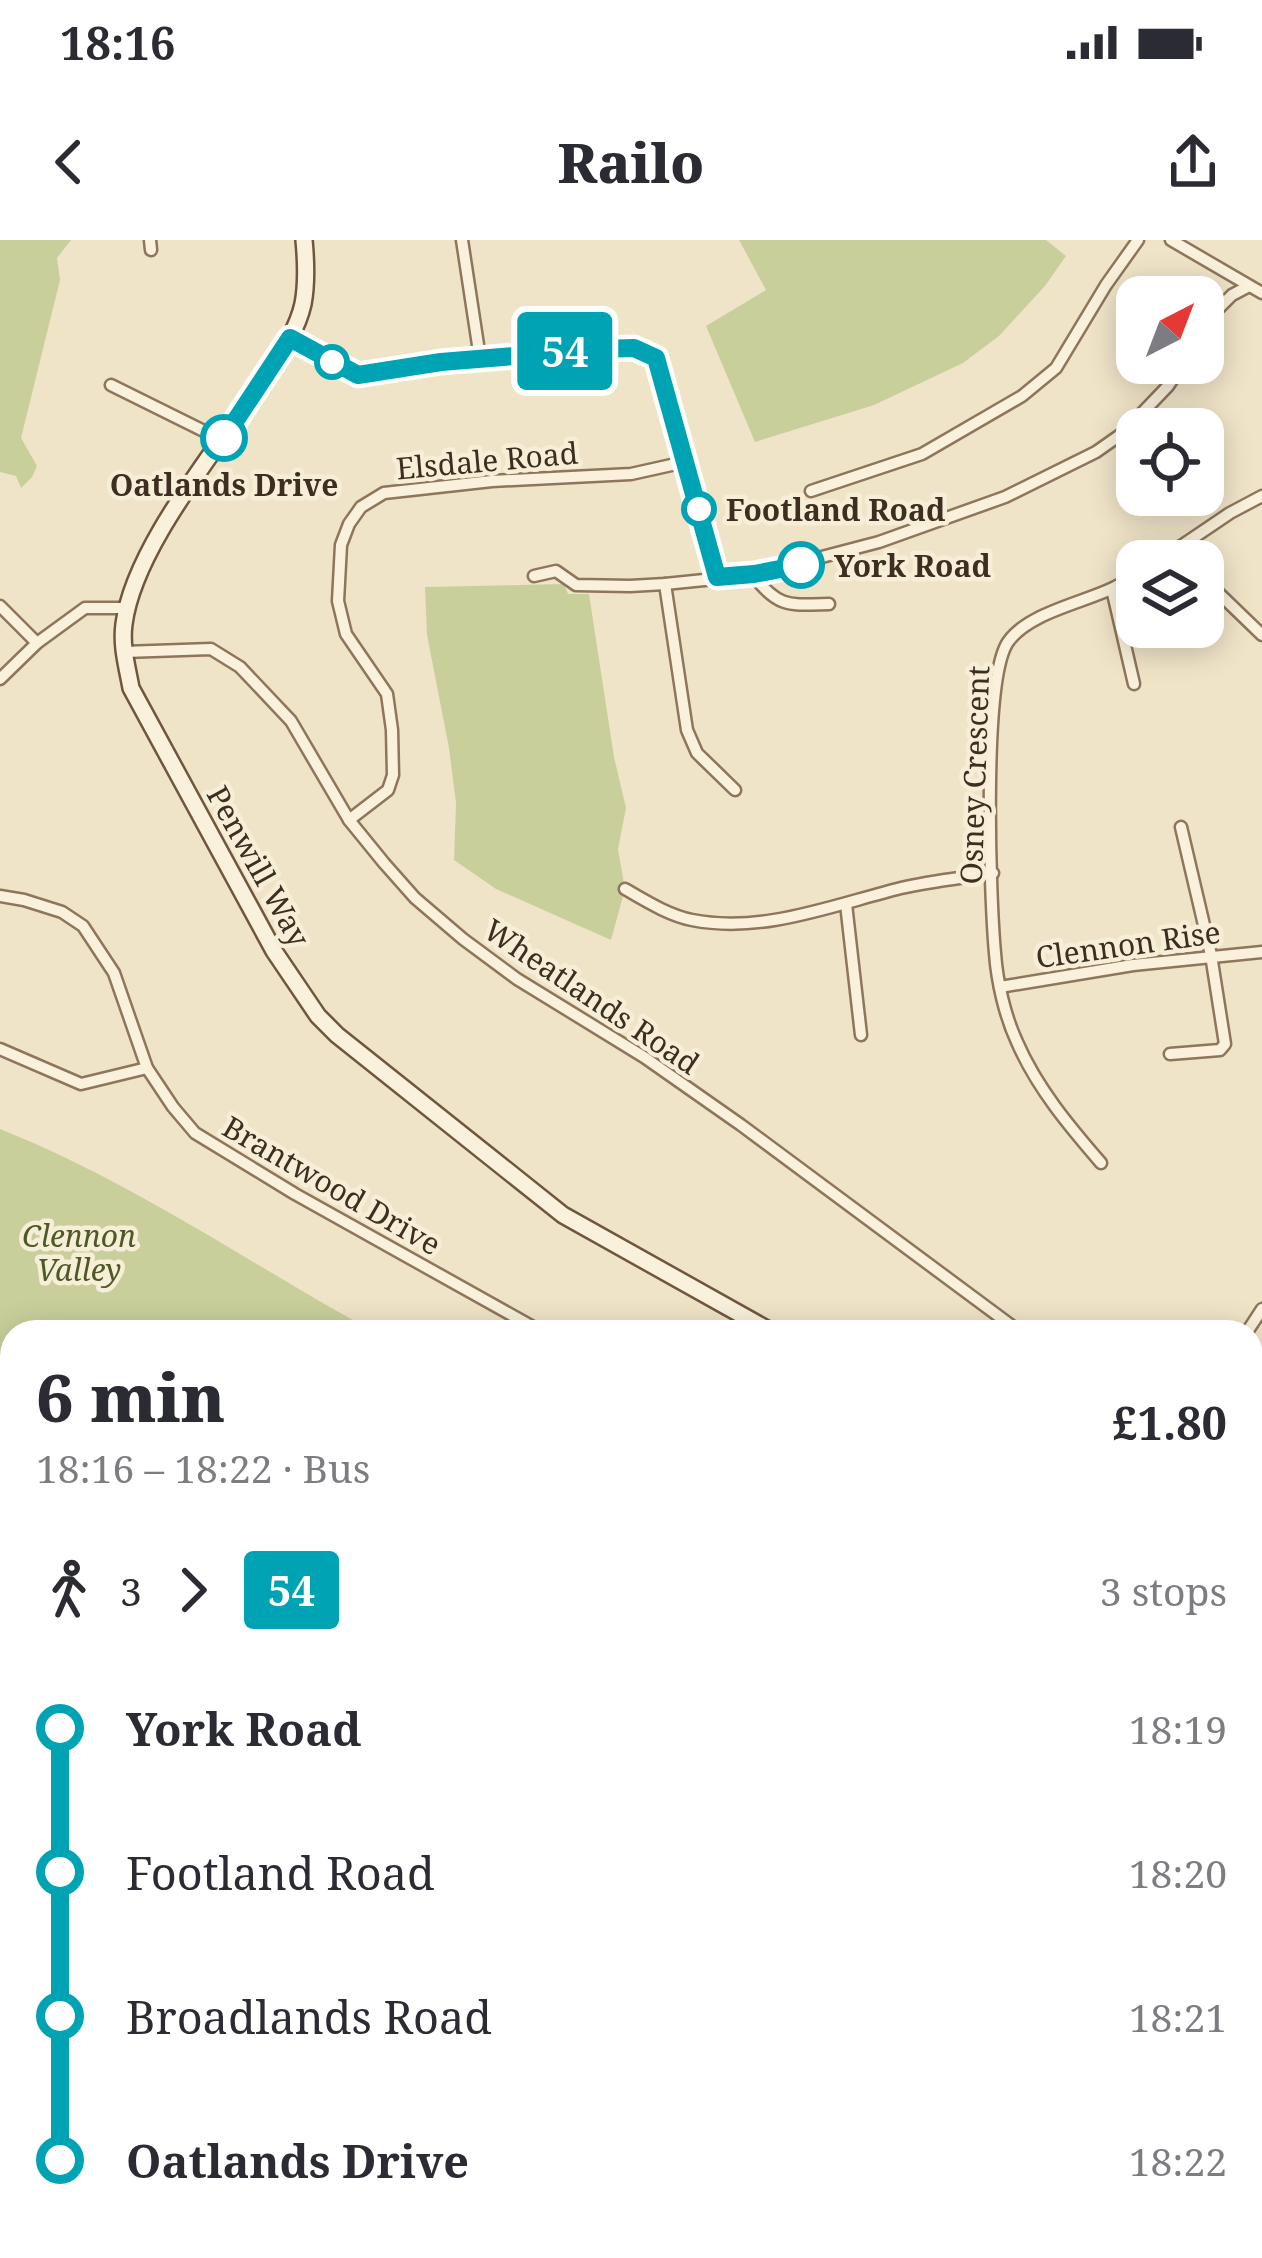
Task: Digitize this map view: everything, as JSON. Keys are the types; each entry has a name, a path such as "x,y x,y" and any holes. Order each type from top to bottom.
{"street":[{"name":"Penwill Way","path":"304,240 304,299 290,338 148,553 127,608 124,652 131,688 274,951 318,1016 355,1051 563,1215 749,1320"},
{"path":"462,240 480,358"},
{"path":"811,491 922,454 1022,396 1055,368 1138,240"},
{"path":"1171,240 1262,293"},
{"path":"1224,303 1250,286"},
{"path":"290,338 358,375 480,358 634,348 656,358 717,577"},
{"path":"534,576 556,571 576,585 665,584 754,574 879,542 1005,497 1096,452 1123,433 1169,384"},
{"path":"110,385 222,440"},
{"name":"Elsdale Road","path":"349,820 388,790 393,775 387,694 346,634 338,602 341,545 361,507 384,493 492,481 631,474 686,461"},
{"path":"1191,540 1262,496"},
{"path":"555,553 556,571"},
{"path":"754,574 770,598 797,605 829,604"},
{"path":"665,584 687,730 697,753 735,790"},
{"name":"Osney Crescent","path":"1101,1163 1058,1113 1015,1040 995,957 990,811 995,692 999,660 1009,640 1024,626 1116,587"},
{"path":"1112,589 1133,684"},
{"path":"1224,598 1262,635"},
{"path":"0,606 37,643"},
{"path":"0,679 37,643 85,608 127,608"},
{"name":"Wheatlands Road","path":"124,652 212,650 240,667 291,721 349,820 416,898 463,939 741,1124 1004,1320"},
{"path":"1170,1054 1220,1050 1225,1045 1211,955 1181,827"},
{"path":"625,889 674,915 748,924 904,887 993,873"},
{"name":"Brantwood Drive","path":"0,896 62,912 83,926 114,974 147,1068 173,1107 206,1141 521,1320"},
{"path":"846,904 861,1035"},
{"name":"Clennon Rise","path":"1000,987 1211,955 1262,952"},
{"path":"0,1049 81,1084 147,1068"}],"green space":[{"path":"0,240 71,240 57,258 60,280 21,438 37,466 21,488 16,476 0,472"},
{"path":"739,240 1046,240 1066,256 999,336 963,363 874,405 755,442 706,326 766,290"},
{"path":"564,584 568,594 589,594 626,808 618,849 625,889 611,940 496,889 454,860 456,803 427,635 425,587"},
{"name":"Clennon Valley","path":"0,1129 144,1198 353,1320 0,1320"}],"bus line":[{"name":"54","path":"224,438 290,338 358,375 498,356 634,348 656,358 717,577 801,565"}],"place":[{"name":"Oatlands Drive","path":"224,438"},
{"name":"Footland Road","path":"699,509"},
{"name":"York Road","path":"801,565"}]}
